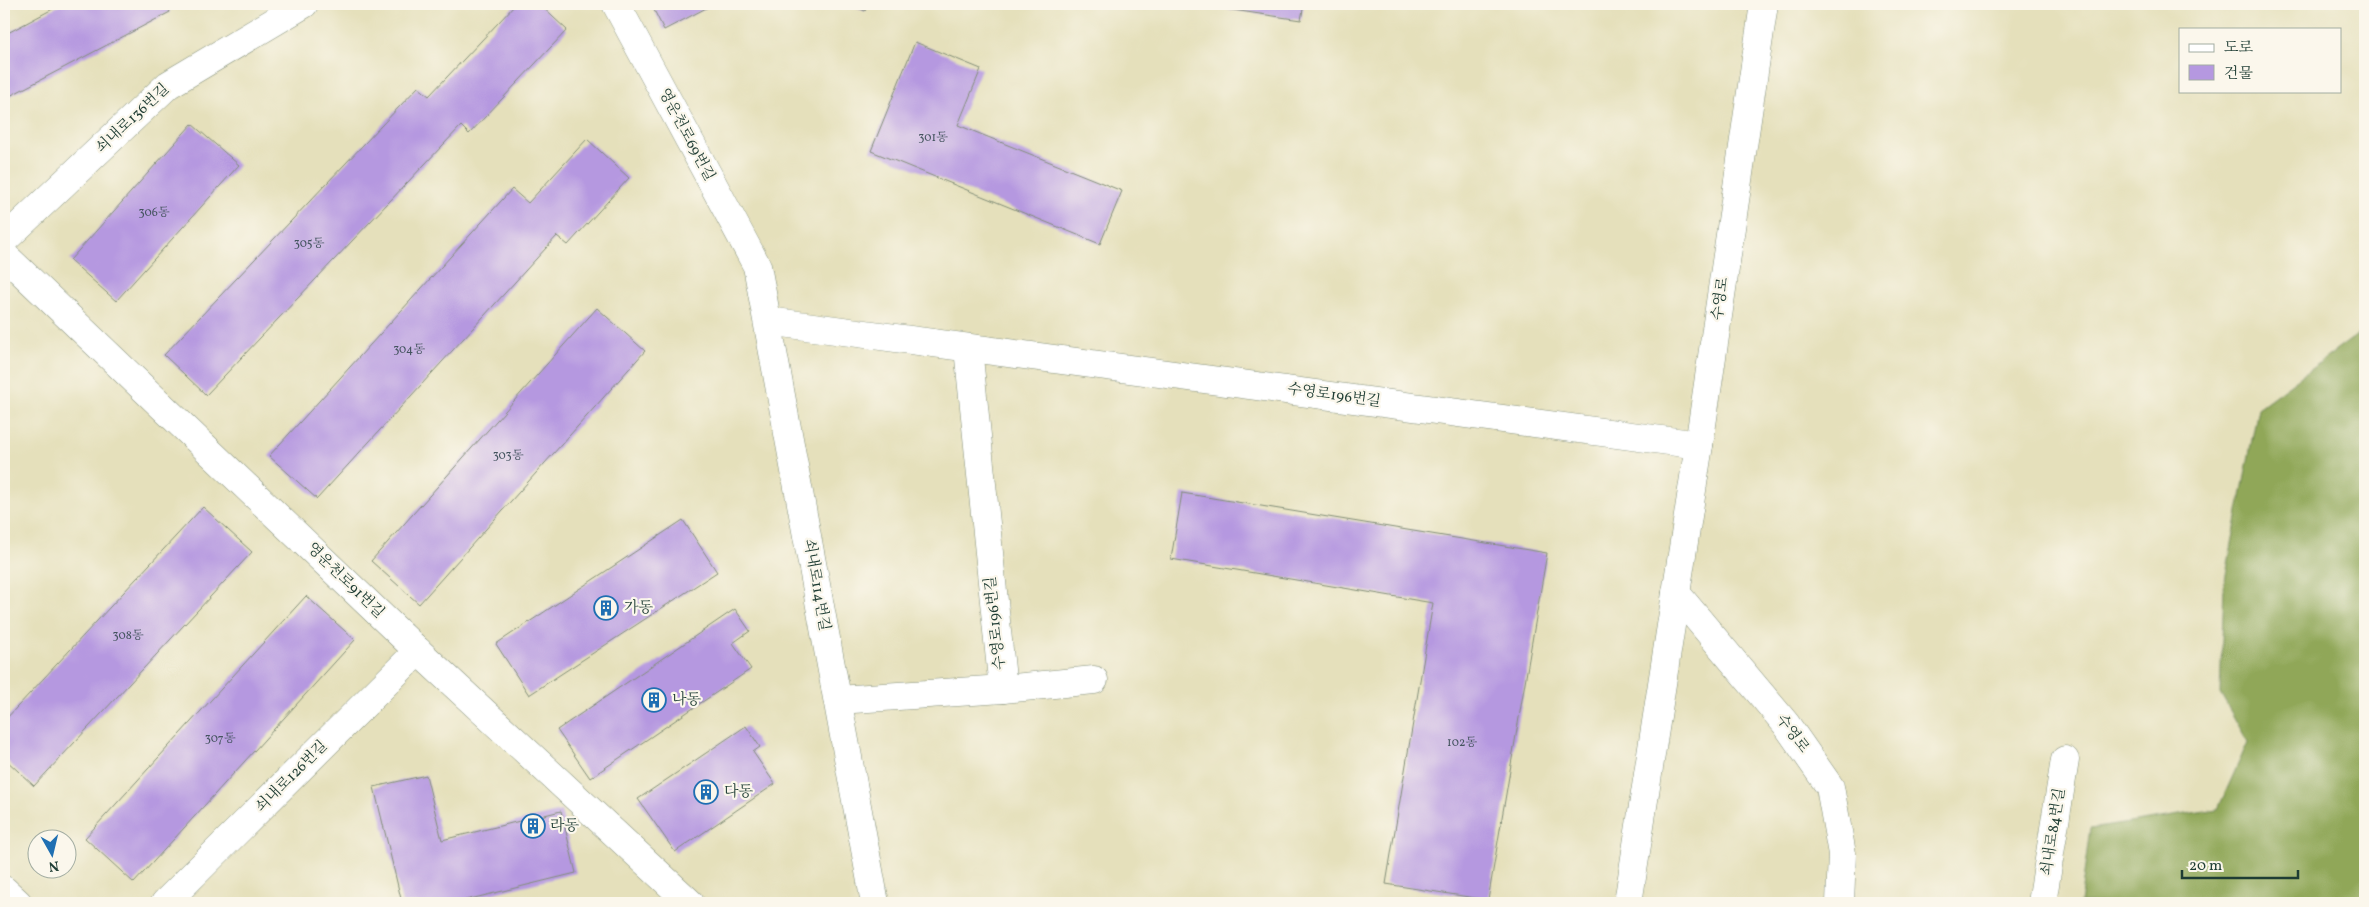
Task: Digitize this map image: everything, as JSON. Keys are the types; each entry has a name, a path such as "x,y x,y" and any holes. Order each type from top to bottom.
{"street":[{"name":"쇠내로136번길","path":"4,240 168,85 304,4"},
{"name":"영운천로69번길","path":"616,4 757,266"},
{"name":"수영로","path":"1628,903 1699,444 1764,4"},
{"name":"영운천로91번길","path":"4,256 418,651 690,903"},
{"name":"쇠내로114번길","path":"757,266 875,903"},
{"name":"수영로196번길","path":"768,321 1699,444"},
{"name":"수영로196번길","path":"968,348 1003,689"},
{"name":"수영로","path":"1676,593 1786,724 1830,787 1842,854 1840,903"},
{"name":"쇠내로126번길","path":"165,903 418,651"},
{"path":"838,700 1003,689 1094,680"},
{"name":"쇠내로84번길","path":"2042,903 2065,760"},
{"path":"4,890 18,903"}],"green space":[{"path":"2365,329 2365,903 2080,903 2090,829 2218,809 2248,742 2220,693 2224,585 2258,408"}],"building":[{"path":"62,4 166,4 170,12 4,99 4,35"},
{"path":"516,4 539,4 567,30 469,134 461,126 206,395 164,355 418,87 429,96"},
{"path":"651,4 714,4 664,30"},
{"path":"849,4 868,4 865,11"},
{"path":"1192,4 1304,4 1301,20"},
{"path":"915,42 981,69 958,125 1122,191 1100,244 871,151"},
{"path":"192,124 239,165 116,301 70,260"},
{"path":"587,139 629,178 568,245 557,236 317,499 269,456 512,189 528,203"},
{"path":"597,308 645,351 419,604 371,561"},
{"path":"1182,493 1547,553 1488,900 1386,884 1433,603 1171,559"},
{"path":"203,507 252,552 34,786 4,758 4,721"},
{"name":"가동","path":"683,520 717,572 529,695 496,644"},
{"path":"306,596 355,640 134,883 85,838"},
{"name":"나동","path":"735,609 750,631 733,643 751,669 590,778 557,730"},
{"name":"다동","path":"746,726 760,747 753,752 775,784 675,852 638,799"},
{"name":"라동","path":"426,775 442,840 561,811 576,873 454,903 402,903 374,787"}],"place":[{"name":"가동","path":"606,608"},
{"name":"나동","path":"654,700"},
{"name":"다동","path":"706,792"},
{"name":"라동","path":"533,826"}]}
